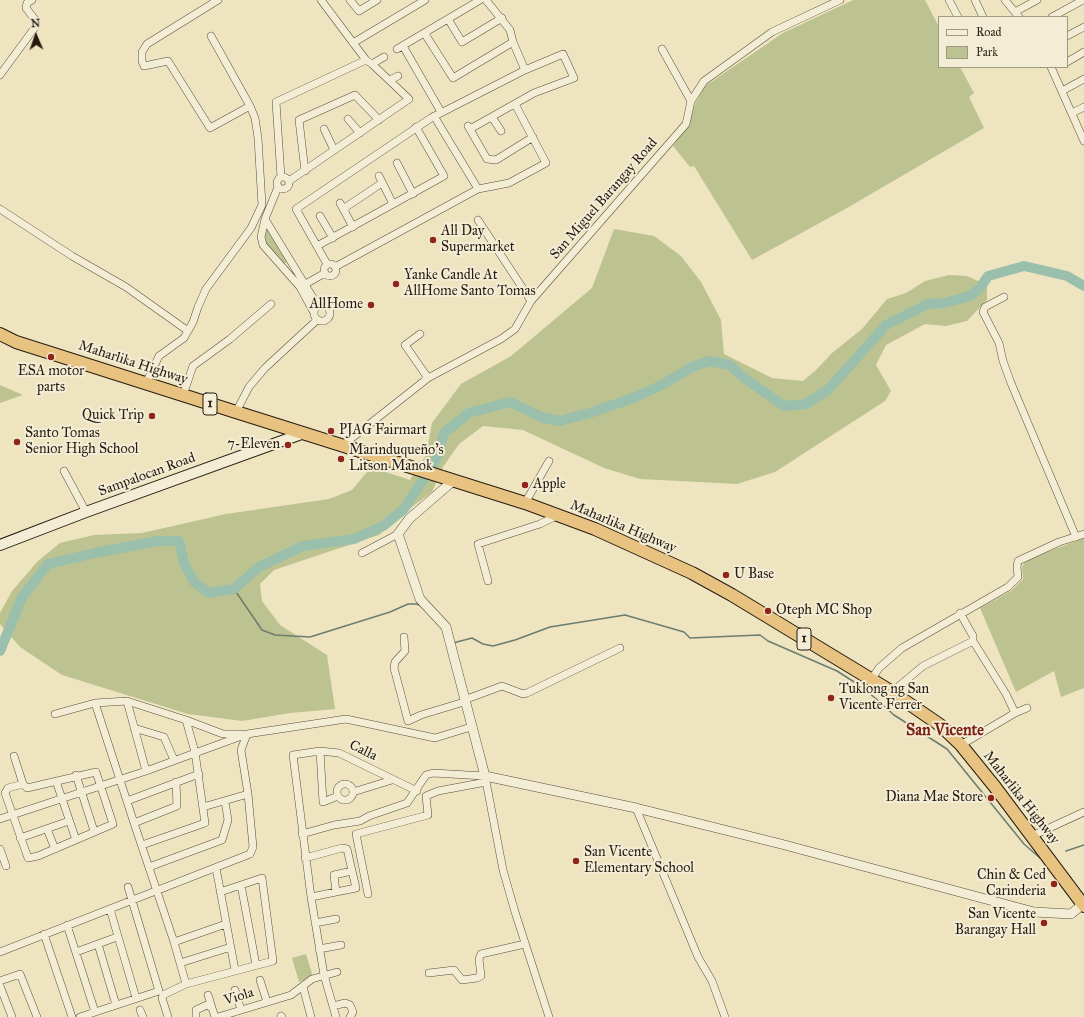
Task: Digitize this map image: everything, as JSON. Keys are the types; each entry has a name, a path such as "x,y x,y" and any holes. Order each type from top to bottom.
{"highway":[{"name":"Maharlika Highway","path":"0,334 16,342 451,479 559,515 595,529 692,574 732,595 892,692 930,717 961,745 1032,836 1083,905"}],"main road":[{"name":"Sampalocan Road","path":"0,545 86,512 304,433"}],"street":[{"path":"0,75 36,26 36,21 26,8 27,3 32,0"},
{"path":"218,0 147,44 142,52 142,61 144,66 168,61 205,124 210,128 250,106"},
{"path":"278,187 284,189 289,184 289,181 409,99 369,62 321,0"},
{"path":"350,0 359,11 377,0"},
{"path":"353,43 425,0"},
{"path":"441,112 400,48 480,0"},
{"path":"486,0 502,18 510,30 512,42 525,70"},
{"name":"San Miguel Barangay Road","path":"343,445 428,378 500,339 515,328 531,301 686,124 691,101 704,82 772,32 840,0"},
{"path":"949,0 957,16"},
{"path":"975,0 983,16"},
{"path":"1005,0 1017,14 1037,0"},
{"path":"1054,16 1083,0"},
{"path":"448,19 462,42 502,18"},
{"path":"1068,35 1084,27"},
{"path":"425,34 453,78 512,42"},
{"path":"146,383 159,356 184,338 206,289 250,228 262,205 258,138 255,118 250,106 211,36"},
{"path":"662,49 691,101"},
{"path":"1068,61 1084,52"},
{"path":"325,273 324,267 326,264 296,209 434,116 525,70 563,54 574,78 534,94 492,117 469,127 487,159 496,160 533,137"},
{"path":"302,286 263,245 261,230 278,187 277,181 281,177 276,102 384,57"},
{"path":"1054,68 1062,91 1083,136"},
{"path":"390,80 398,76"},
{"path":"1062,91 1084,79"},
{"path":"305,171 299,120 355,94 379,120"},
{"path":"302,286 325,273 333,275 335,267 478,189 509,183 546,163 515,104"},
{"path":"1072,113 1084,107"},
{"path":"434,116 478,189"},
{"path":"492,117 501,131"},
{"path":"348,119 360,133"},
{"path":"317,246 444,176 416,127"},
{"path":"324,129 334,150"},
{"path":"397,163 413,194"},
{"path":"281,177 284,177 289,181"},
{"path":"353,227 342,206 381,180 393,204"},
{"path":"0,209 72,256 126,287 188,331"},
{"path":"320,216 332,238"},
{"path":"265,219 316,309 314,316 316,320"},
{"path":"478,220 531,301"},
{"path":"326,264 330,264 335,267"},
{"path":"1004,297 985,307 983,312 999,343 1003,361 1011,383 1076,537"},
{"path":"183,395 194,366 225,344 271,304"},
{"path":"236,412 250,387 265,368 316,320 325,321 330,314 326,307 316,309"},
{"path":"420,334 405,345 428,378"},
{"path":"525,503 549,461"},
{"path":"64,471 86,512"},
{"path":"362,553 398,534 409,519 451,479"},
{"path":"488,581 478,544 540,524 559,515"},
{"path":"398,534 420,599 446,627 485,779 503,870 549,1017"},
{"path":"871,680 879,668 902,648 960,613 1008,588 1018,577 1018,561 1059,542 1084,534"},
{"path":"960,613 973,636 973,641 1006,694 1015,713"},
{"path":"404,637 405,651 394,665 408,721 420,715 464,701 502,686 527,693 620,648"},
{"path":"892,692 923,666 973,641"},
{"path":"55,714 96,703 127,701 186,720 223,734 247,734 346,719 435,738 471,727"},
{"path":"127,701 146,771"},
{"path":"96,703 134,823 158,891 186,984"},
{"path":"961,745 1015,713 1027,708"},
{"path":"142,845 205,823 195,752 186,720"},
{"path":"134,728 164,737 174,760"},
{"path":"0,820 146,771 247,734"},
{"path":"0,952 216,868 251,852 253,847 248,794 241,750 247,734"},
{"path":"320,751 324,802 338,796"},
{"name":"Calla","path":"302,834 293,755 320,751 339,753 417,791"},
{"path":"14,756 23,784 29,788 76,775 96,772 113,824 55,849 28,858 5,793 8,788 23,784"},
{"path":"128,801 199,774"},
{"path":"336,1017 324,975 319,949 302,834 334,825 360,821 369,816 407,804 417,791 426,775 433,774 485,779 636,808 781,844 1034,912 1071,914 1083,905"},
{"path":"76,775 94,831"},
{"path":"368,894 356,834 428,814 426,796 438,791 485,779"},
{"path":"353,792 350,786 342,785 338,788 338,796 342,800 347,800 351,797 353,792 392,780"},
{"path":"56,781 76,840"},
{"path":"134,823 177,806 176,782"},
{"path":"203,807 248,794"},
{"path":"149,867 222,840 228,820 225,801"},
{"path":"636,808 698,957 712,981 725,1017"},
{"path":"1032,836 1084,812"},
{"path":"20,838 69,821"},
{"path":"47,829 55,849"},
{"path":"305,858 345,848 348,851 356,888 311,897"},
{"path":"0,850 6,866"},
{"path":"216,868 236,970"},
{"path":"336,892 334,875 352,871"},
{"path":"168,1017 162,998 163,995 186,984 273,961 262,878 220,892"},
{"path":"241,885 256,965"},
{"path":"80,1017 159,990 128,887"},
{"path":"110,909 136,998"},
{"path":"315,923 336,919"},
{"path":"174,942 226,924"},
{"path":"67,925 95,1012"},
{"path":"44,934 72,1017"},
{"path":"76,952 117,936"},
{"path":"98,944 116,1005"},
{"path":"429,973 454,970 462,980 477,978 481,976 479,959 481,954 525,944"},
{"path":"319,949 341,946"},
{"path":"180,963 231,947"},
{"name":"Viola","path":"218,1017 292,995 312,979 337,972"},
{"path":"0,981 20,974 37,1017"},
{"name":"Viola","path":"260,980 267,1002"},
{"path":"0,986 12,1017"},
{"path":"303,987 311,1017"},
{"path":"235,990 241,1010"},
{"path":"208,994 215,1017"},
{"path":"333,1006 348,1004 353,1010 350,1017"},
{"path":"196,1017 195,1012 198,1008 207,1005 212,1008"}],"green space":[{"path":"853,0 925,0 938,25 938,68 961,68 974,93 969,97 984,128 847,208 752,260 694,166 690,167 673,146 688,126 695,104 705,86 783,33"},
{"path":"266,227 269,227 287,262 282,265 264,240"},
{"path":"614,229 654,236 681,256 701,282 721,320 724,354 772,378 803,381 832,353 862,329 887,299 906,293 925,281 949,275 967,276 987,285 987,300 967,321 946,326 925,324 886,345 876,365 891,391 885,401 775,472 737,484 640,479 604,468 523,430 483,426 459,444 443,467 432,492 405,512 379,535 274,570 260,584 262,601 280,625 327,655 335,709 290,713 242,721 188,714 62,675 20,647 0,624 0,613 12,591 38,561 60,543 94,535 142,533 226,514 329,499 352,490 371,467 410,480 426,455 432,423 461,384 511,356 592,288"},
{"path":"0,385 23,395 0,403"},
{"path":"1084,538 1084,688 1061,697 1054,671 1016,692 980,608 1011,591 1023,579 1022,567 1026,560"},
{"path":"306,954 313,977 299,982 292,958"}],"waterway":[{"path":"0,651 22,597 48,564 158,541 179,541 184,563 194,582 209,593 234,589 259,567 303,546 354,539 383,526 404,509 436,460 444,433 469,413 510,402 541,417 559,421 590,413 633,398 662,385 692,367 709,361 730,365 743,377 784,406 806,404 829,389 886,325 928,304 944,303 970,296 980,288 988,276 1024,266 1067,276 1084,286"},
{"path":"234,589 262,630 275,635 310,637 390,612 408,604 417,604 421,606"},
{"path":"453,643 472,638 483,644 493,646 515,640 550,627 625,615 684,632 690,638 760,635 768,641 837,671 865,689 894,715 947,749 1024,844 1040,858"},
{"path":"1066,851 1084,845"}],"place":[{"name":"All Day Supermarket","path":"433,240"},
{"name":"Yanke Candle At AllHome Santo Tomas","path":"396,284"},
{"name":"AllHome","path":"371,305"},
{"name":"ESA motor parts","path":"51,357"},
{"name":"Quick Trip","path":"152,416"},
{"name":"PJAG Fairmart","path":"331,431"},
{"name":"Santo Tomas Senior High School","path":"17,442"},
{"name":"7-Eleven","path":"288,445"},
{"name":"Marinduqueño's Litson Manok","path":"341,459"},
{"name":"Apple","path":"525,485"},
{"name":"U Base","path":"726,575"},
{"name":"Oteph MC Shop","path":"768,611"},
{"name":"Tuklong ng San Vicente Ferrer","path":"831,698"},
{"name":"Diana Mae Store","path":"991,798"},
{"name":"San Vicente Elementary School","path":"576,861"},
{"name":"Chin & Ced Carinderia","path":"1054,884"},
{"name":"San Vicente Barangay Hall","path":"1044,923"}],"district":[{"name":"San Vicente","path":"945,731"}]}
